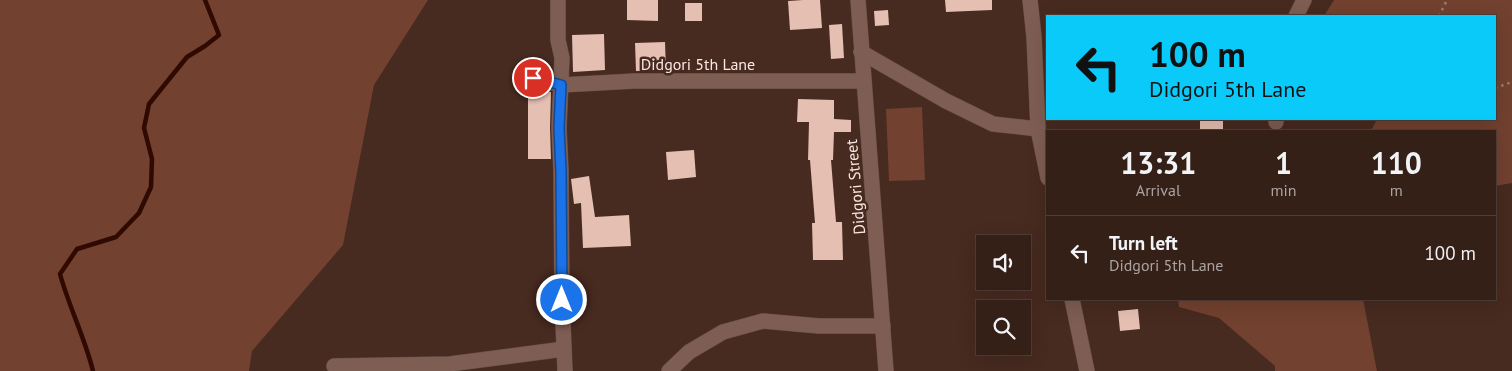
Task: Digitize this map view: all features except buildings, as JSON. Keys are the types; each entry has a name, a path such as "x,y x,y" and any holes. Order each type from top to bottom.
{"street":[{"path":"558,0 558,40 562,58 559,128 565,371"},
{"name":"Didgori Street","path":"858,0 886,371"},
{"path":"1030,0 1034,37 1038,128 1046,168"},
{"path":"1296,15 1304,0"},
{"path":"862,52 946,101 993,124 1038,128"},
{"name":"Didgori 5th Lane","path":"533,78 561,85 634,81 864,81"},
{"path":"1072,300 1087,371"},
{"path":"669,371 689,352 723,332 763,320 819,326 883,326"},
{"path":"334,366 450,364 564,349"}],"path":[{"path":"1440,15 1447,0"},
{"path":"1496,88 1512,82"}],"shaded area":[{"path":"0,0 428,0 374,85 343,245 252,351 249,371 0,371"},
{"path":"1334,0 1512,0 1512,183 1496,186 1496,130 1372,130 1376,120 1496,120 1496,15 1325,15"},
{"path":"922,107 925,180 889,181 886,109"},
{"path":"1178,300 1363,300 1377,371 1275,371 1275,366 1219,318 1179,307"}],"waterway":[{"path":"93,371 60,274 77,249 116,237 139,213 151,187 152,159 144,128 149,104 187,57 219,35 205,0"}],"route":[{"path":"533,78 561,85 559,128 562,300"}]}
